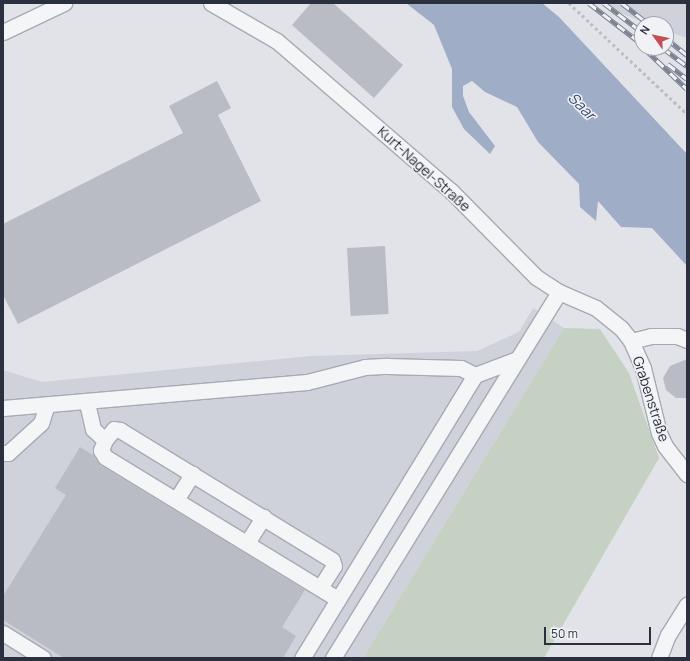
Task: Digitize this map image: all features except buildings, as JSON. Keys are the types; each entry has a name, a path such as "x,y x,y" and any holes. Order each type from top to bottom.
{"street":[{"path":"3,32 64,3"},
{"name":"Kurt-Nagel-Straße","path":"212,3 277,41 451,191 536,277 559,292 596,308 621,328 631,341"},
{"path":"333,658 515,360 559,292"},
{"path":"631,341 650,336 677,336 687,340"},
{"name":"Grabenstraße","path":"631,341 643,368 659,433 666,446 687,474"},
{"path":"302,658 475,375 515,360"},
{"path":"3,408 87,403 306,382 365,367 387,366 461,368 475,375"},
{"path":"87,403 93,429 105,440"},
{"path":"3,453 8,453 41,423 47,405"},
{"path":"320,588 334,566 332,560 120,430 114,429 105,440 101,450 105,457 338,599"},
{"path":"176,500 192,474"},
{"path":"247,543 263,517"},
{"path":"659,658 668,635 687,605"},
{"path":"3,633 43,658"}],"path":[{"path":"569,3 687,114"}],"shaded area":[{"path":"596,3 687,3 687,38 674,34 674,16 634,16 634,18"},
{"path":"533,308 564,328 363,658 3,658 3,370 42,382 311,356 477,351 519,332"}],"green space":[{"path":"564,328 600,329 629,373 659,458 544,658 363,658"}],"water":[{"name":"Saar","path":"406,3 542,3 559,17 687,154 687,266 652,228 621,227 598,201 596,221 580,207 579,184 538,142 517,107 485,92 472,81 463,86 463,96 469,112 495,146 490,154 464,129 452,107 452,69 434,25"}],"railway":[{"path":"589,3 634,38"},
{"path":"604,3 634,26"},
{"path":"622,3 639,16"},
{"path":"674,44 687,55"},
{"path":"652,56 687,89"},
{"path":"674,56 687,66"},
{"path":"668,64 687,79"}]}
